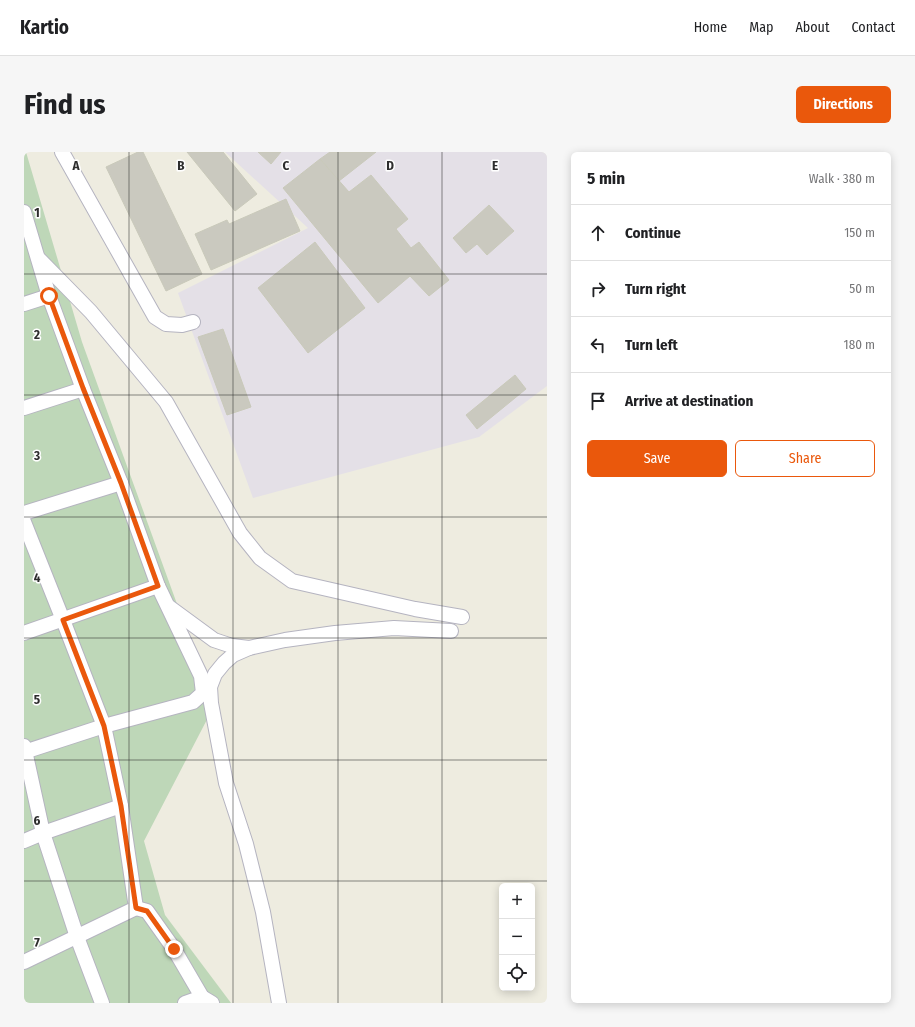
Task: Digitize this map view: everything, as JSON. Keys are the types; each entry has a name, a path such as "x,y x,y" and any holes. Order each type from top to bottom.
{"lane":[{"path":"62,152 155,317 166,324 182,325 193,322"},
{"path":"24,212 49,296 83,388 121,483 158,586 201,676 203,693"},
{"path":"38,258 91,312 166,402 240,533 260,558 292,581 415,609 462,618"},
{"path":"24,304 49,296"},
{"path":"24,408 83,388"},
{"path":"24,513 121,483"},
{"path":"24,522 104,726 121,806 136,908"},
{"path":"24,633 158,586"},
{"path":"168,606 214,640 232,646 249,648"},
{"path":"102,1003 77,937 43,833 25,750 104,726 193,702 203,693 224,663 233,655 249,648 285,640 335,633 394,628 451,631"},
{"path":"215,674 210,687 211,703 226,783 246,844 263,912 279,1003"},
{"path":"24,840 121,806"},
{"path":"24,962 136,908 147,911 207,1000 185,1003"}],"shaded area":[{"path":"225,152 547,152 547,386 479,437 253,498 178,293 308,228"}],"green space":[{"path":"24,152 26,152 82,342 214,706 144,841 165,915 231,1003 24,1003"}],"building":[{"path":"138,152 143,152 202,274 166,291 106,167"},
{"path":"187,152 223,152 257,194 235,211"},
{"path":"258,152 281,152 271,164"},
{"path":"330,152 376,152 339,181 320,159"},
{"path":"320,159 349,192 371,175 408,219 396,229 411,248 419,242 449,280 429,296 410,276 378,303 283,188"},
{"path":"286,199 300,231 211,270 195,234 227,220 229,224"},
{"path":"489,205 514,231 487,255 477,244 466,253 453,238"},
{"path":"315,242 365,308 308,353 258,288"},
{"path":"223,329 251,407 227,415 198,337"},
{"path":"515,375 526,389 477,429 466,415"}],"route":[{"path":"49,296 83,388 121,483 158,586 63,620 104,726 121,806 136,908 147,911 174,949"}]}
